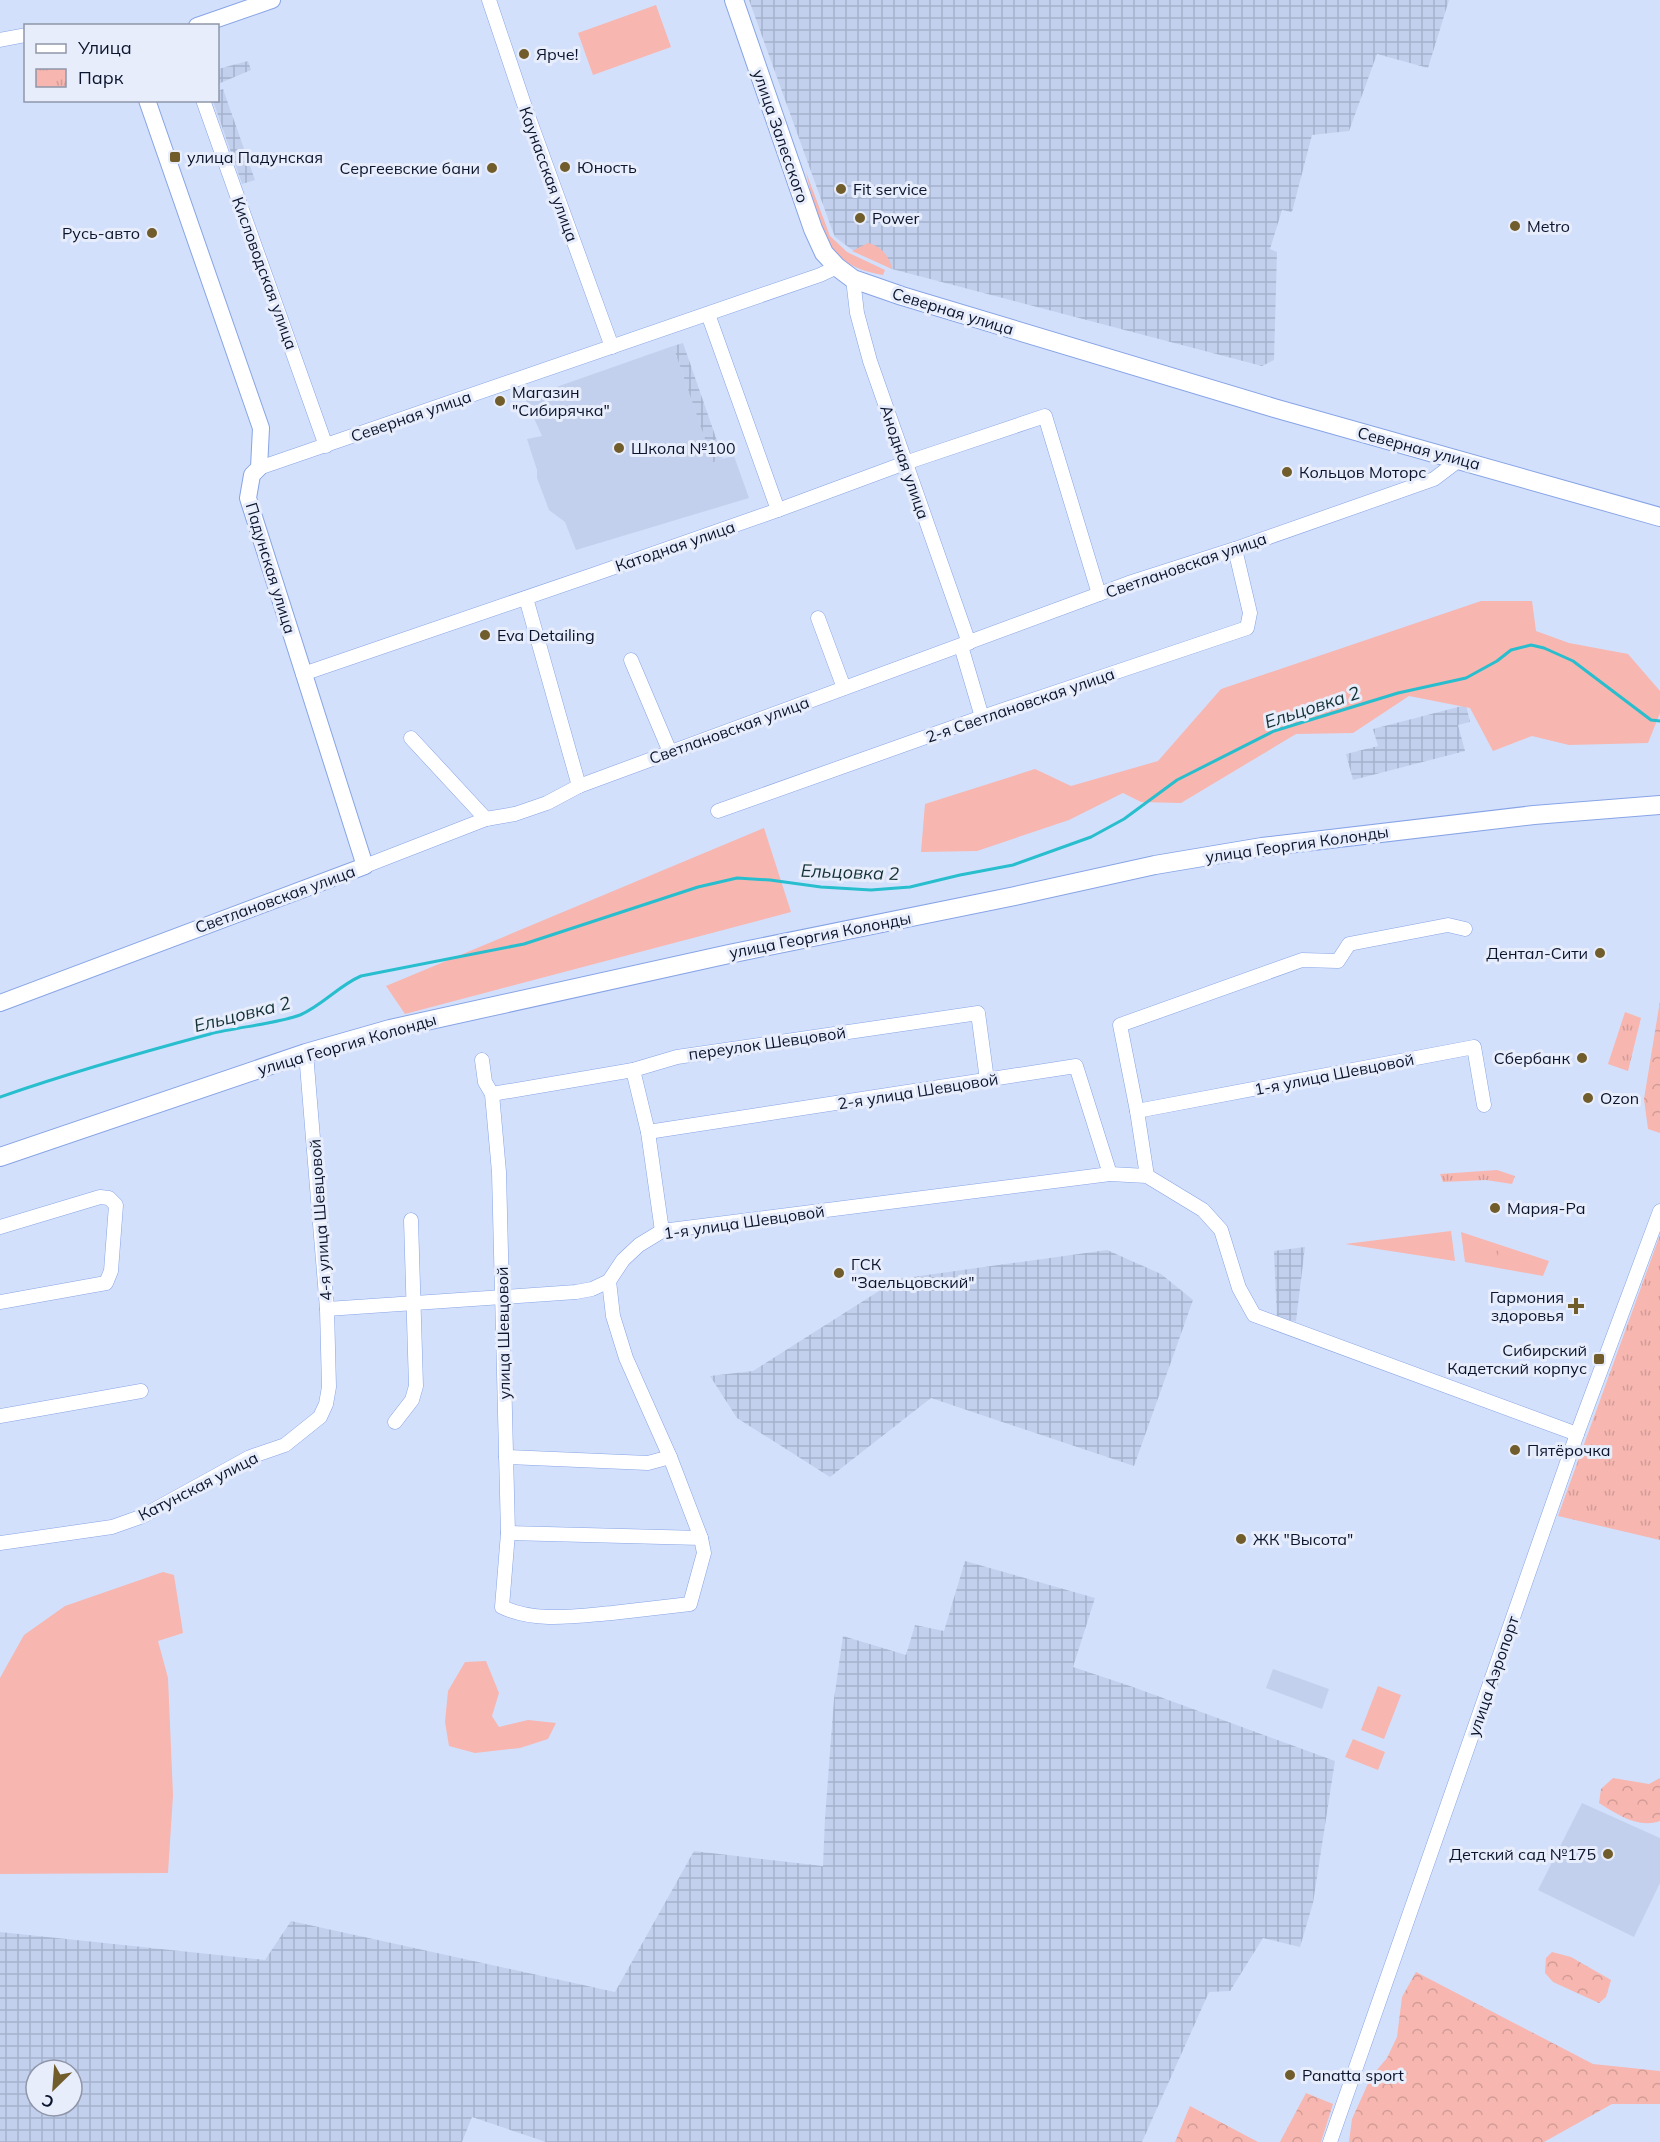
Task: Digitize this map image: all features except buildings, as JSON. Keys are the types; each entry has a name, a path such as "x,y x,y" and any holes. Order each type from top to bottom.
{"main road":[{"name":"улица Залесского","path":"734,0 813,229 824,253 837,267"},
{"name":"Северная улица","path":"837,267 854,279 902,296 1175,379 1660,517"},
{"name":"улица Георгия Колонды","path":"0,1157 306,1053 390,1029 729,954 1004,899 1155,865 1262,847 1534,815 1660,805"}],"street":[{"path":"203,24 272,0"},
{"name":"Каунасская улица","path":"489,0 528,118 612,347"},
{"path":"0,40 24,35"},
{"name":"Падунская улица","path":"148,102 261,428 259,468 252,475 248,498 365,866"},
{"name":"Кисловодская улица","path":"204,102 326,446"},
{"name":"Северная улица","path":"259,468 708,314 837,267"},
{"name":"Анодная улица","path":"854,279 857,313 870,362 965,644 982,717"},
{"path":"708,314 778,510"},
{"name":"Катодная улица","path":"303,674 1045,416 1099,594"},
{"name":"Светлановская улица","path":"0,1003 486,819 514,814 547,803 579,786 1099,594 1434,479 1459,460"},
{"name":"2-я Светлановская улица","path":"718,811 982,717 1247,628 1250,613 1235,549"},
{"path":"526,598 579,786"},
{"path":"818,618 844,688"},
{"path":"631,660 670,752"},
{"path":"411,738 486,819"},
{"path":"1466,929 1448,925 1349,944 1338,961 1302,960 1120,1025 1147,1176 1203,1210 1221,1230 1239,1288 1254,1316 1577,1434"},
{"name":"переулок Шевцовой","path":"492,1094 633,1070 677,1057 978,1012 987,1080"},
{"name":"1-я улица Шевцовой","path":"1137,1112 1474,1047 1484,1105"},
{"name":"4-я улица Шевцовой","path":"306,1053 327,1309 329,1387"},
{"name":"улица Шевцовой","path":"482,1060 485,1082 492,1094 499,1172 508,1533 502,1607 514,1613 544,1617 569,1617 690,1604 704,1553 701,1538"},
{"name":"2-я улица Шевцовой","path":"648,1132 1076,1066 1110,1174"},
{"path":"633,1070 648,1132 662,1231"},
{"name":"1-я улица Шевцовой","path":"609,1281 623,1260 639,1245 662,1231 1110,1174 1147,1176"},
{"path":"0,1227 100,1197 109,1198 116,1205 111,1271 106,1283 0,1302"},
{"name":"улица Аэропорт","path":"1330,2142 1577,1434 1660,1211"},
{"path":"395,1422 412,1400 416,1386 411,1220"},
{"path":"327,1309 576,1292 592,1289 609,1281 613,1316 626,1358 670,1457 701,1538 508,1533"},
{"name":"Катунская улица","path":"0,1543 112,1527 143,1516 250,1456 285,1445 320,1417 326,1404 329,1387"},
{"path":"0,1416 141,1391"},
{"path":"506,1457 648,1463 670,1457"}],"shaded area":[{"path":"749,0 1449,0 1428,68 1377,54 1349,131 1312,135 1292,212 1282,210 1270,249 1277,252 1274,360 1262,366 892,269 851,249 835,237"},
{"path":"248,61 251,70 219,84 219,69"},
{"path":"223,89 255,180 242,184 213,102 219,102 219,91"},
{"path":"683,343 723,458 713,462 673,346"},
{"name":"Школа №100","path":"673,346 713,461 734,456 749,498 576,550 565,522 549,510 537,478 537,470 527,439 542,436 525,398"},
{"path":"1466,705 1470,722 1458,725 1465,751 1353,780 1346,754 1378,746 1373,729"},
{"path":"1305,1247 1296,1321 1277,1320 1274,1251"},
{"path":"1107,1250 1161,1274 1193,1300 1134,1466 931,1398 830,1477 737,1418 710,1376 753,1371 898,1279"},
{"path":"965,1561 1095,1598 1073,1667 1335,1761 1313,1903 1300,1947 1263,1938 1230,1991 1209,1992 1142,2142 546,2142 472,2117 462,2142 0,2142 0,1932 265,1960 291,1921 615,1992 694,1851 823,1866 834,1699 843,1636 906,1655 915,1625 944,1631"},
{"path":"1273,1669 1329,1689 1322,1709 1266,1688"},
{"name":"Детский сад №175","path":"1582,1803 1660,1838 1660,1883 1634,1937 1538,1890"}],"green space":[{"path":"656,5 671,47 593,75 578,33"},
{"path":"806,172 830,236 847,252 885,270 883,275 863,270 847,262 826,240 815,209"},
{"path":"868,243 884,252 892,269 852,251"},
{"path":"1481,601 1532,601 1536,631 1569,643 1628,654 1660,691 1660,713 1648,743 1569,745 1532,736 1493,751 1470,708 1409,696 1353,733 1296,734 1181,803 1141,802 1123,793 1069,820 977,851 921,852 925,804 1035,769 1071,786 1158,761 1221,689"},
{"path":"764,828 791,912 405,1014 386,986"},
{"path":"1660,1001 1660,1133 1648,1129 1644,1099"},
{"path":"1625,1012 1641,1018 1628,1071 1608,1064"},
{"path":"1497,1170 1515,1176 1512,1184 1486,1180 1443,1182 1440,1174"},
{"path":"1451,1231 1455,1261 1345,1244"},
{"path":"1461,1232 1549,1261 1543,1276 1465,1262"},
{"path":"1660,1235 1660,1540 1558,1516"},
{"path":"1472,1241 1499,1249 1497,1262 1471,1257"},
{"path":"163,1572 174,1575 183,1633 158,1641 168,1678 173,1795 168,1873 0,1874 0,1678 24,1635 65,1606"},
{"path":"486,1661 499,1693 492,1716 499,1727 528,1720 556,1723 548,1739 520,1748 475,1753 449,1746 445,1722 448,1691 465,1662"},
{"path":"1378,1686 1401,1695 1384,1739 1361,1730"},
{"path":"1353,1739 1385,1752 1378,1770 1345,1757"},
{"path":"1613,1778 1649,1784 1660,1778 1660,1821 1636,1822 1620,1816 1599,1803 1601,1789"},
{"path":"1552,1952 1571,1957 1611,1980 1606,1997 1599,2003 1553,1982 1545,1973 1546,1958"},
{"path":"1416,1972 1593,2064 1660,2071 1660,2104 1612,2104 1544,2142 1349,2142 1352,2119 1371,2077 1387,2058 1397,2037 1402,1997"},
{"path":"1306,2093 1333,2104 1321,2142 1280,2142"},
{"path":"1190,2106 1258,2142 1175,2142"}],"waterway":[{"name":"Ельцовка 2","path":"0,1097 183,1041 300,1015 361,976 524,944 698,887 737,878 871,890 910,887 1013,865 1091,837 1124,819 1177,780 1274,731 1398,693 1466,678 1497,661 1511,650 1531,645 1544,648 1573,661 1651,720 1660,721"}],"place":[{"name":"Ярче!","path":"524,54"},
{"name":"улица Падунская","path":"175,157"},
{"name":"Юность","path":"565,167"},
{"name":"Сергеевские бани","path":"492,168"},
{"name":"Fit service","path":"841,189"},
{"name":"Power","path":"860,218"},
{"name":"Metro","path":"1515,226"},
{"name":"Русь-авто","path":"152,233"},
{"name":"Магазин \"Сибирячка\"","path":"500,401"},
{"name":"Школа №100","path":"619,448"},
{"name":"Кольцов Моторс","path":"1287,472"},
{"name":"Eva Detailing","path":"485,635"},
{"name":"Дентал-Сити","path":"1600,953"},
{"name":"Сбербанк","path":"1582,1058"},
{"name":"Ozon","path":"1588,1098"},
{"name":"Мария-Ра","path":"1495,1208"},
{"name":"ГСК \"Заельцовский\"","path":"839,1273"},
{"name":"Гармония здоровья","path":"1576,1306"},
{"name":"Сибирский Кадетский корпус","path":"1599,1359"},
{"name":"Пятёрочка","path":"1515,1450"},
{"name":"ЖК \"Высота\"","path":"1241,1539"},
{"name":"Детский сад №175","path":"1608,1854"},
{"name":"Panatta sport","path":"1290,2075"}]}
